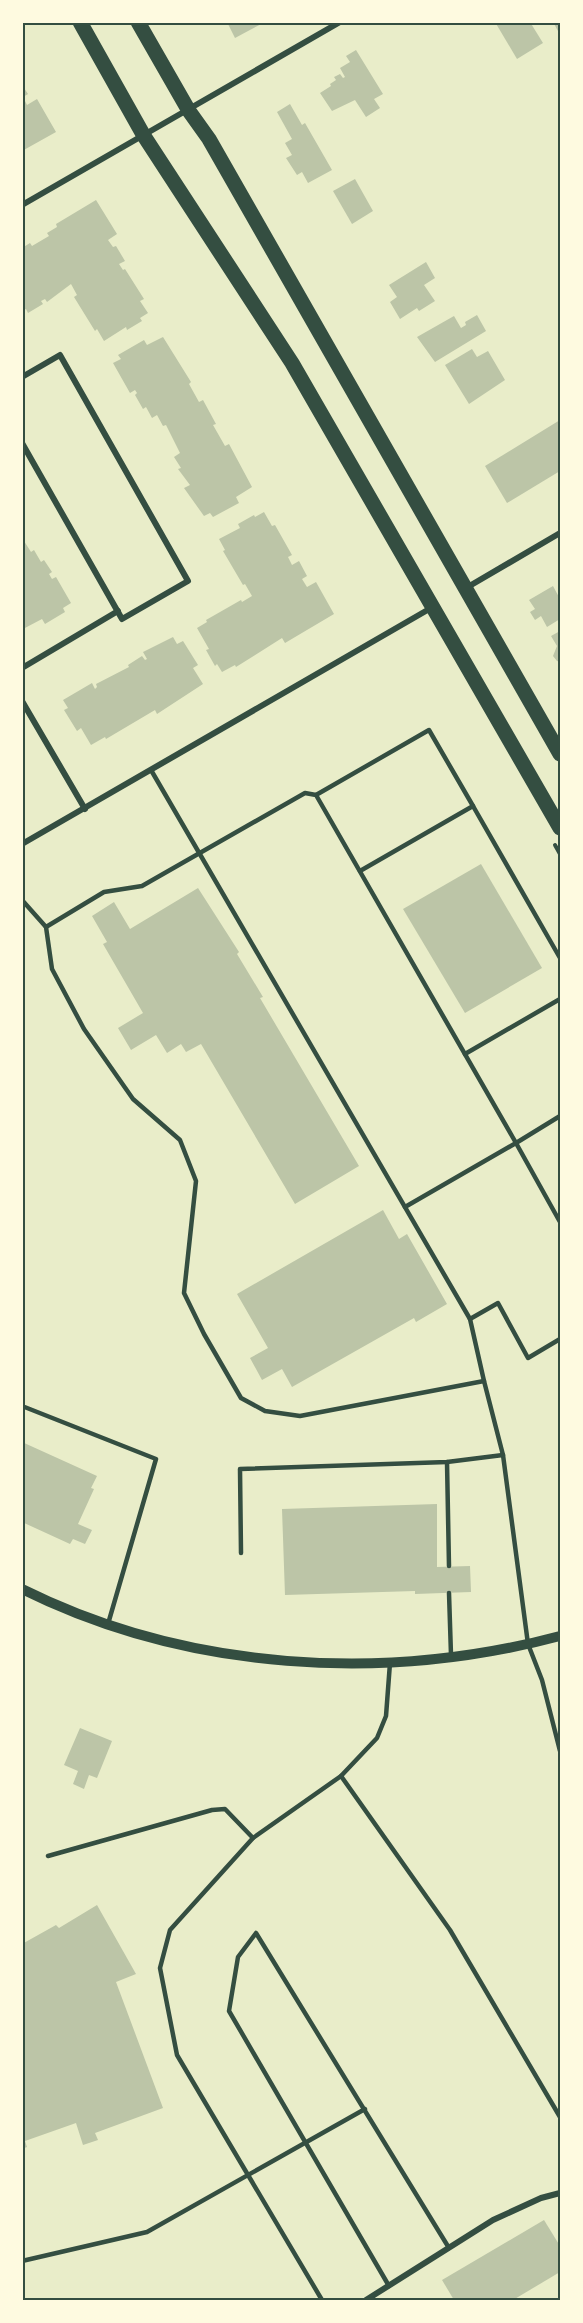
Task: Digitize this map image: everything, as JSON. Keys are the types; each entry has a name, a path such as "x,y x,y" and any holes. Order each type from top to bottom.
{"main road":[{"path":"80,22 144,136 292,363 561,828"},
{"path":"138,22 189,111 214,149 561,754"}],"street":[{"path":"22,206 340,22"},
{"path":"22,377 60,355 188,581 122,619 22,443"},
{"path":"466,588 561,533"},
{"path":"22,844 434,606"},
{"path":"22,668 118,611"},
{"path":"22,701 85,808"},
{"path":"22,1589 64,1608 155,1638 238,1655 302,1662 390,1663 451,1658 561,1636"},
{"path":"366,2301 493,2220 541,2198 561,2193"}],"lane":[{"path":"46,927 104,892 142,886 305,793 316,795 429,730 561,958"},
{"path":"151,770 470,1319 503,1455 528,1644 542,1680 561,1751"},
{"path":"316,795 561,1221"},
{"path":"360,871 473,806"},
{"path":"22,900 46,927 52,969 84,1029 133,1099 180,1140 196,1182 184,1293 204,1334 241,1398 265,1411 300,1416 484,1381"},
{"path":"465,1054 561,999"},
{"path":"405,1207 561,1116"},
{"path":"470,1319 498,1304 528,1358 561,1340"},
{"path":"22,1406 156,1459 108,1624"},
{"path":"241,1553 240,1469 447,1462 503,1455"},
{"path":"447,1462 449,1566"},
{"path":"449,1593 451,1658"},
{"path":"322,2301 177,2055 160,1968 170,1930 253,1838 341,1776 377,1738 386,1716 390,1663"},
{"path":"341,1776 450,1930 561,2117"},
{"path":"48,1856 212,1810 225,1809 253,1838"},
{"path":"389,2286 229,2011 238,1957 256,1933 449,2248"},
{"path":"22,2261 147,2232 306,2144 364,2109"}],"building":[{"path":"227,22 265,22 235,38"},
{"path":"495,22 530,22 543,43 517,59"},
{"path":"553,22 560,22 560,30 558,31"},
{"path":"356,50 383,94 374,99 380,108 366,117 355,100 332,111 320,93 331,86 330,84 336,80 334,77 340,74 343,78 345,77 340,68 350,62 346,56"},
{"path":"22,85 28,94 23,97 27,105 37,99 56,132 22,151"},
{"path":"290,104 302,125 305,123 332,170 308,183 302,172 297,175 286,158 292,155 285,143 292,139 277,112"},
{"path":"355,179 373,211 352,224 333,191"},
{"path":"96,200 117,234 108,240 113,247 116,246 125,261 119,264 123,270 125,269 144,299 140,301 148,313 140,318 142,321 127,330 126,327 104,341 97,329 95,331 74,297 77,295 71,284 47,302 45,299 41,301 43,304 28,313 26,309 22,311 22,248 30,243 32,246 49,236 47,233 57,227 56,224"},
{"path":"426,262 435,278 424,285 435,301 419,311 417,308 400,319 390,302 397,297 389,285"},
{"path":"477,315 486,331 435,362 417,337 454,316 461,328 466,325 465,322"},
{"path":"163,337 191,382 189,384 199,402 203,400 225,446 229,444 252,487 236,497 239,503 213,517 210,513 204,516 184,488 190,485 178,469 181,468 174,457 180,453 166,425 163,426 157,415 152,418 146,407 143,409 135,395 137,393 135,390 130,393 113,363 121,359 118,355 144,340 147,345"},
{"path":"472,349 477,357 488,351 505,380 469,404 445,365"},
{"path":"560,420 560,471 507,503 485,466"},
{"path":"264,512 272,526 275,525 292,555 288,557 292,565 299,561 307,576 302,579 307,587 316,582 334,614 285,643 282,638 236,667 235,665 222,672 217,664 215,666 206,650 209,649 197,628 207,622 206,620 252,596 223,551 225,550 219,539 240,528 238,524"},
{"path":"24,541 31,552 34,550 41,562 44,560 52,572 49,574 52,579 56,577 71,603 63,608 65,612 45,624 42,619 23,629"},
{"path":"553,586 560,599 560,619 547,627 541,616 535,620 530,612 535,609 529,600"},
{"path":"560,631 560,662 553,656 557,646 551,636"},
{"path":"173,637 177,644 183,641 198,665 193,668 203,684 157,714 155,710 106,739 105,737 91,745 81,728 77,731 64,710 68,708 63,700 92,683 95,689 96,684 129,667 128,665 142,656 145,660 147,659 143,652"},
{"path":"481,864 542,968 465,1013 403,909"},
{"path":"198,888 239,952 237,954 263,997 260,998 359,1166 295,1204 201,1044 186,1052 181,1044 167,1053 156,1035 131,1050 118,1028 143,1013 103,944 107,942 92,916 114,902 130,929"},
{"path":"383,1210 399,1239 407,1234 447,1304 416,1322 414,1318 292,1387 282,1369 262,1380 250,1358 268,1348 237,1294"},
{"path":"22,1442 97,1476 91,1488 94,1489 78,1524 92,1530 85,1544 73,1539 70,1544 22,1522"},
{"path":"437,1504 437,1567 470,1566 471,1592 415,1594 415,1591 285,1595 282,1509"},
{"path":"80,1728 112,1741 97,1778 89,1775 84,1789 73,1784 78,1771 64,1765"},
{"path":"97,1905 136,1974 116,1982 163,2108 95,2133 98,2140 83,2145 76,2123 25,2141 27,2147 22,2149 22,1944 56,1925 59,1928"},
{"path":"544,2220 560,2246 560,2272 513,2300 454,2300 442,2280"}]}
